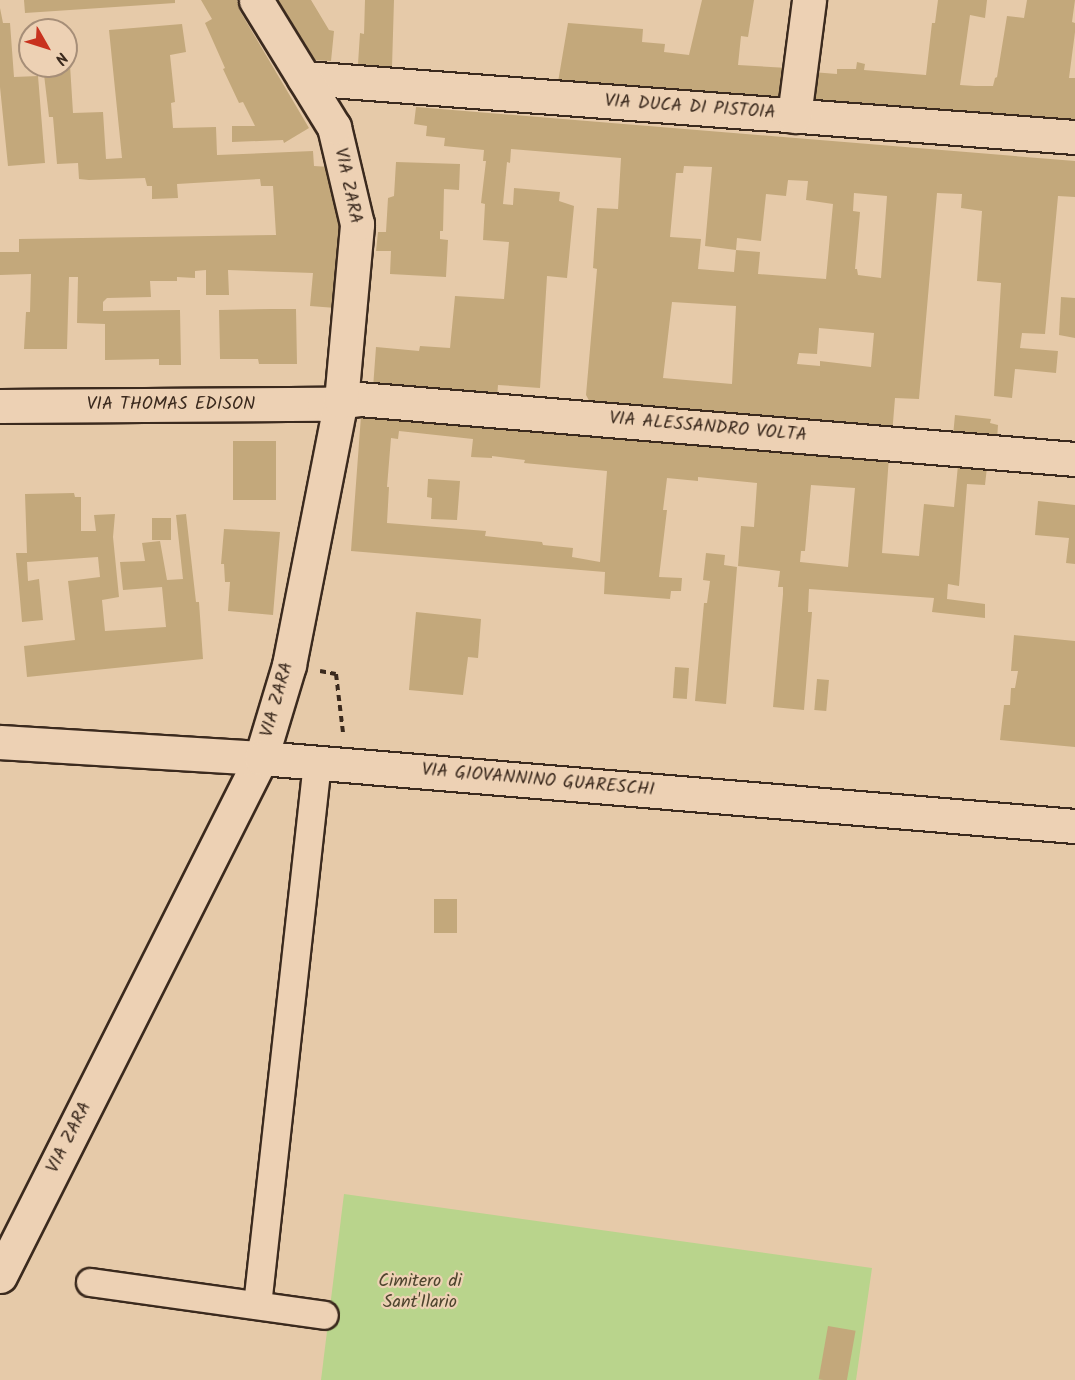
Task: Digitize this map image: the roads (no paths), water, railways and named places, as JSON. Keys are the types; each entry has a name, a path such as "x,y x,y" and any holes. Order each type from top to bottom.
{"street":[{"name":"VIA ZARA","path":"0,1276 261,758 289,665 341,401 357,224 334,127 256,0"},
{"path":"794,116 809,0"},
{"name":"VIA DUCA DI PISTOIA","path":"304,78 1075,137"},
{"name":"VIA ALESSANDRO VOLTA","path":"341,401 359,399 1075,459"},
{"name":"VIA THOMAS EDISON","path":"0,406 324,404 341,401"},
{"name":"VIA GIOVANNINO GUARESCHI","path":"0,742 317,762 1075,826"},
{"path":"257,1305 317,762"},
{"path":"90,1282 324,1315"}],"park label":[{"name":"Cimitero di Sant'Ilario","path":"420,1293"}]}
